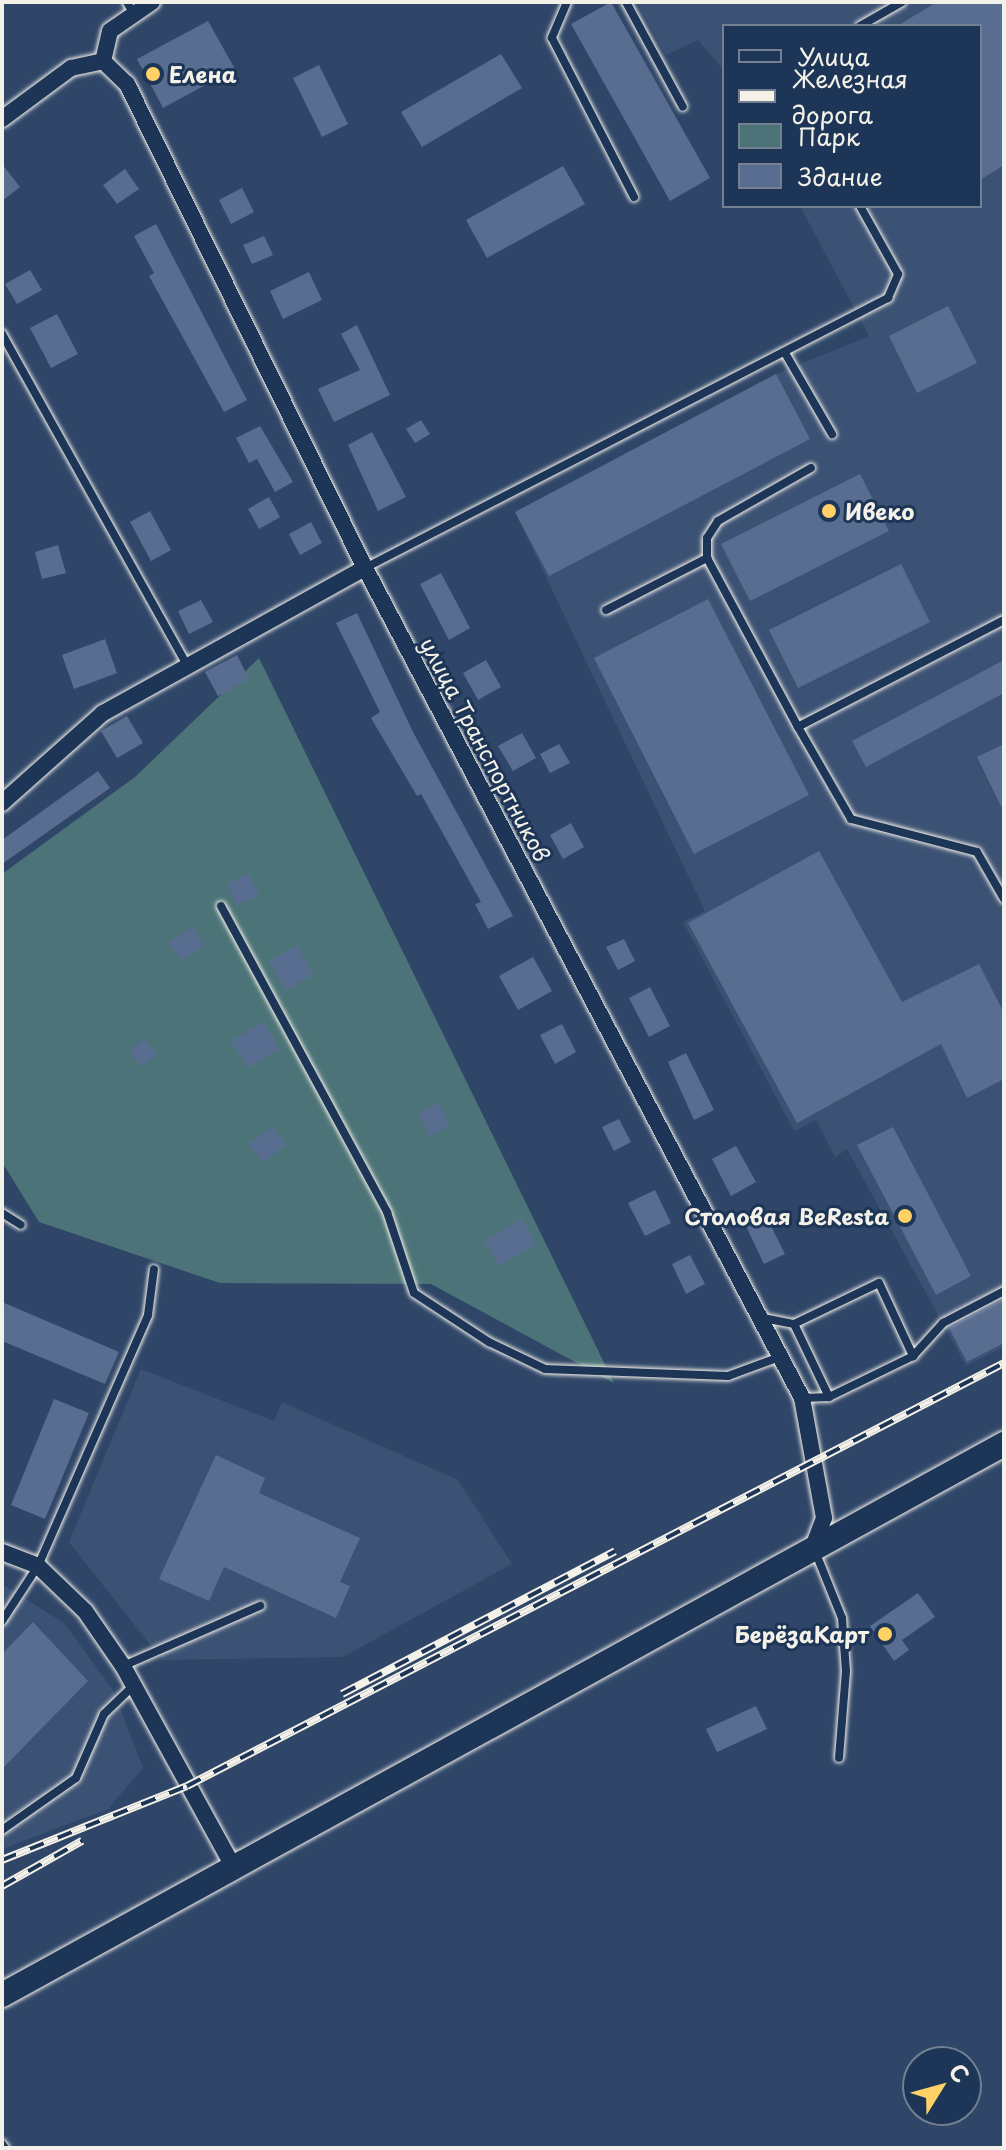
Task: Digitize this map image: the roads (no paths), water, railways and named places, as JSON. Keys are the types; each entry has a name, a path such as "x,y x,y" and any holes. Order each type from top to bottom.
{"street":[{"path":"2,119 71,68 103,61 110,31 130,8 152,2"},
{"name":"улица Транспортников","path":"103,61 127,84 365,568 763,1318 802,1398 824,1518 813,1546"},
{"path":"2,802 103,713 365,568"},
{"path":"2,1995 232,1864 1004,1444"},
{"path":"2,1552 38,1566 85,1611 123,1666 232,1864"}],"lane":[{"path":"567,2 552,38 634,197"},
{"path":"626,2 683,107"},
{"path":"864,24 902,2"},
{"path":"365,568 888,298 898,274 861,208"},
{"path":"2,334 187,665"},
{"path":"785,353 832,434"},
{"path":"811,468 718,521 707,538 707,558 851,819 977,852 1004,899"},
{"path":"606,610 707,558"},
{"path":"798,727 1004,620"},
{"path":"221,906 387,1212 414,1293 489,1342 545,1369 728,1376 782,1357"},
{"path":"2,1213 21,1225"},
{"path":"2,1621 38,1566 148,1315 154,1269"},
{"path":"763,1318 794,1324 879,1283 913,1356"},
{"path":"802,1398 829,1397 913,1356 943,1323 1004,1291"},
{"path":"794,1324 829,1397"},
{"path":"813,1546 842,1618 846,1671 839,1758"},
{"path":"123,1666 260,1606"},
{"path":"2,1830 76,1778 104,1714 134,1685"}],"railway":[{"path":"2,1860 187,1786 1004,1363"},
{"path":"342,1694 615,1551"},
{"path":"2,1886 82,1841"}],"place":[{"name":"Елена","path":"153,74"},
{"name":"Ивеко","path":"829,511"},
{"name":"Столовая BeResta","path":"905,1216"},
{"name":"БерёзаКарт","path":"885,1634"}]}
